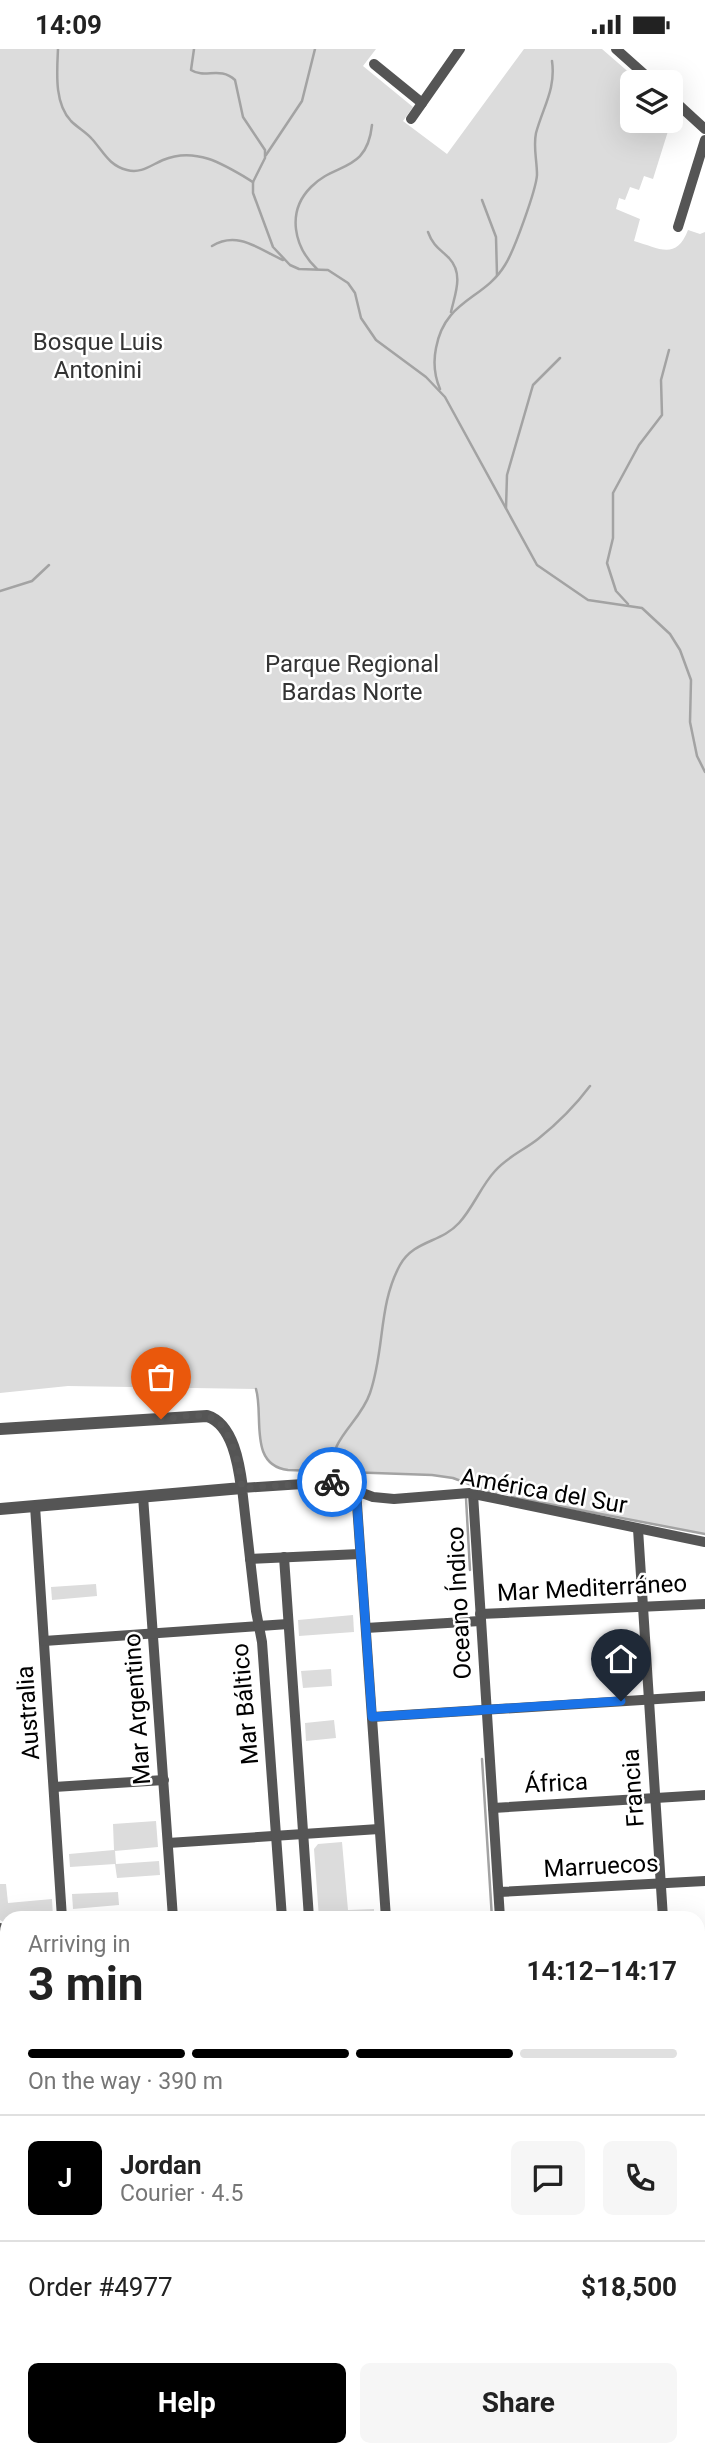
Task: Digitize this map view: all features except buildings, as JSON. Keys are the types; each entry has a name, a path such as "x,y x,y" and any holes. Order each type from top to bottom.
{"street":[{"path":"411,119 460,49"},
{"path":"616,49 640,70"},
{"path":"374,64 422,103"},
{"path":"683,109 705,128"},
{"path":"678,227 705,140"},
{"path":"0,1429 207,1416 220,1425 232,1446 242,1488"},
{"name":"América del Sur","path":"0,1509 334,1482 394,1499 473,1494 705,1542"},
{"name":"Mar Báltico","path":"242,1488 259,1626 281,1911"},
{"path":"356,1490 385,1911"},
{"name":"Oceano Índico","path":"473,1494 500,1911"},
{"name":"Mar Argentino","path":"143,1496 173,1911"},
{"name":"Australia","path":"35,1506 62,1911"},
{"name":"Francia","path":"638,1529 663,1911"},
{"path":"250,1559 360,1554"},
{"name":"Mar Báltico","path":"284,1557 308,1911"},
{"name":"Mar Mediterráneo","path":"366,1628 705,1604"},
{"path":"44,1641 289,1624"},
{"path":"372,1717 705,1696"},
{"path":"54,1787 163,1780"},
{"name":"África","path":"493,1808 705,1795"},
{"path":"168,1843 379,1829"},
{"name":"Marruecos","path":"499,1892 705,1881"}],"green space":[{"name":"Parque Regional Bardas Norte","path":"0,49 376,49 363,66 413,107 403,121 447,154 524,49 602,49 626,70 620,70 620,133 667,133 653,179 644,176 639,190 630,187 625,200 619,198 616,209 640,219 634,241 666,250 678,246 688,230 700,234 705,232 705,1534 494,1493 443,1476 281,1469 271,1463 261,1445 255,1389 68,1386 0,1393"},
{"path":"96,1584 97,1596 52,1600 51,1587"},
{"path":"353,1615 354,1632 299,1636 298,1620"},
{"path":"331,1669 332,1686 303,1688 301,1671"},
{"path":"334,1720 336,1738 306,1741 305,1723"},
{"path":"156,1821 158,1847 115,1851 116,1864 159,1861 160,1875 117,1878 115,1864 70,1867 69,1854 114,1850 113,1824"},
{"path":"342,1842 348,1910 374,1911 318,1911 314,1849 318,1844"},
{"path":"0,1884 6,1884 8,1903 52,1899 53,1911 0,1911"},
{"path":"118,1892 119,1905 73,1909 72,1894"}],"waterway":[{"path":"58,49 59,96 66,114 115,165 137,171 175,156 199,156 221,164 253,182"},
{"path":"194,49 191,70 224,74 235,80 243,117 265,150 265,158 253,182 253,193 273,247 290,265 299,269 328,270 348,283 355,293 361,318 376,340 426,377 445,397 537,565 588,600 642,608 670,634 680,650 691,680 690,722 697,756 705,772"},
{"path":"266,155 302,101 315,49"},
{"path":"440,389 434,364 441,332 456,309 487,286 505,265 529,206 537,175 536,133 551,89 552,61"},
{"path":"317,269 298,240 298,207 303,197 320,179 357,159 369,140 372,125"},
{"path":"482,200 496,237 497,275"},
{"path":"428,232 434,244 454,264 457,284 451,312"},
{"path":"212,246 231,240 240,241 283,260"},
{"path":"628,604 616,591 607,563 613,538 613,493 639,445 662,415 661,380 669,350"},
{"path":"506,508 507,475 533,385 560,358"},
{"path":"0,591 32,581 49,565"},
{"path":"332,1472 335,1450 370,1393 388,1296 400,1265 420,1246 452,1230 469,1211 500,1166 552,1127 590,1086"},
{"path":"256,1389 262,1449 267,1459 275,1466 288,1470 432,1475 453,1478 496,1494"},
{"path":"512,1497 705,1534"},
{"path":"466,1498 470,1570"},
{"path":"482,1759 492,1911"}],"way so far":[{"path":"161,1419 207,1416 216,1420 235,1453 242,1488 332,1482"}],"route":[{"path":"332,1482 356,1490 372,1717 621,1701"}],"park label":[{"name":"Bosque Luis Antonini","path":"98,356"}]}
